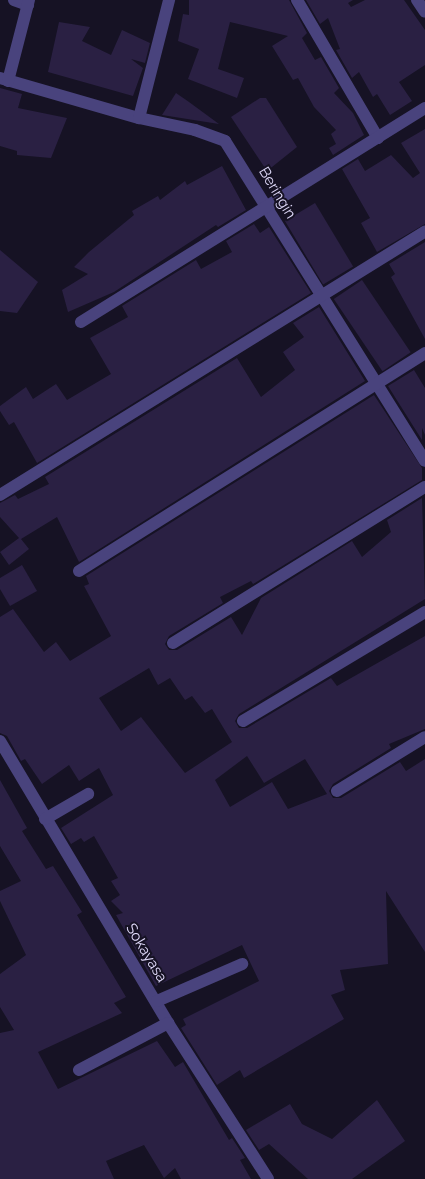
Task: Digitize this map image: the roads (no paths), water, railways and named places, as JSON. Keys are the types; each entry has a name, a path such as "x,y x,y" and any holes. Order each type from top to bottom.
{"street":[{"path":"4,79 29,2 14,0"},
{"path":"139,118 169,0"},
{"path":"298,0 378,138"},
{"path":"417,0 425,12"},
{"name":"Beringin","path":"4,79 139,118 195,130 225,141 425,461"},
{"path":"81,322 425,108"},
{"path":"0,495 425,232"},
{"path":"79,571 425,353"},
{"path":"173,643 425,487"},
{"path":"243,721 425,612"},
{"path":"337,790 425,737"},
{"name":"Sokayasa","path":"0,741 168,1022 268,1179"},
{"path":"45,819 88,794"},
{"path":"157,1001 242,964"},
{"path":"79,1070 168,1022"}]}
